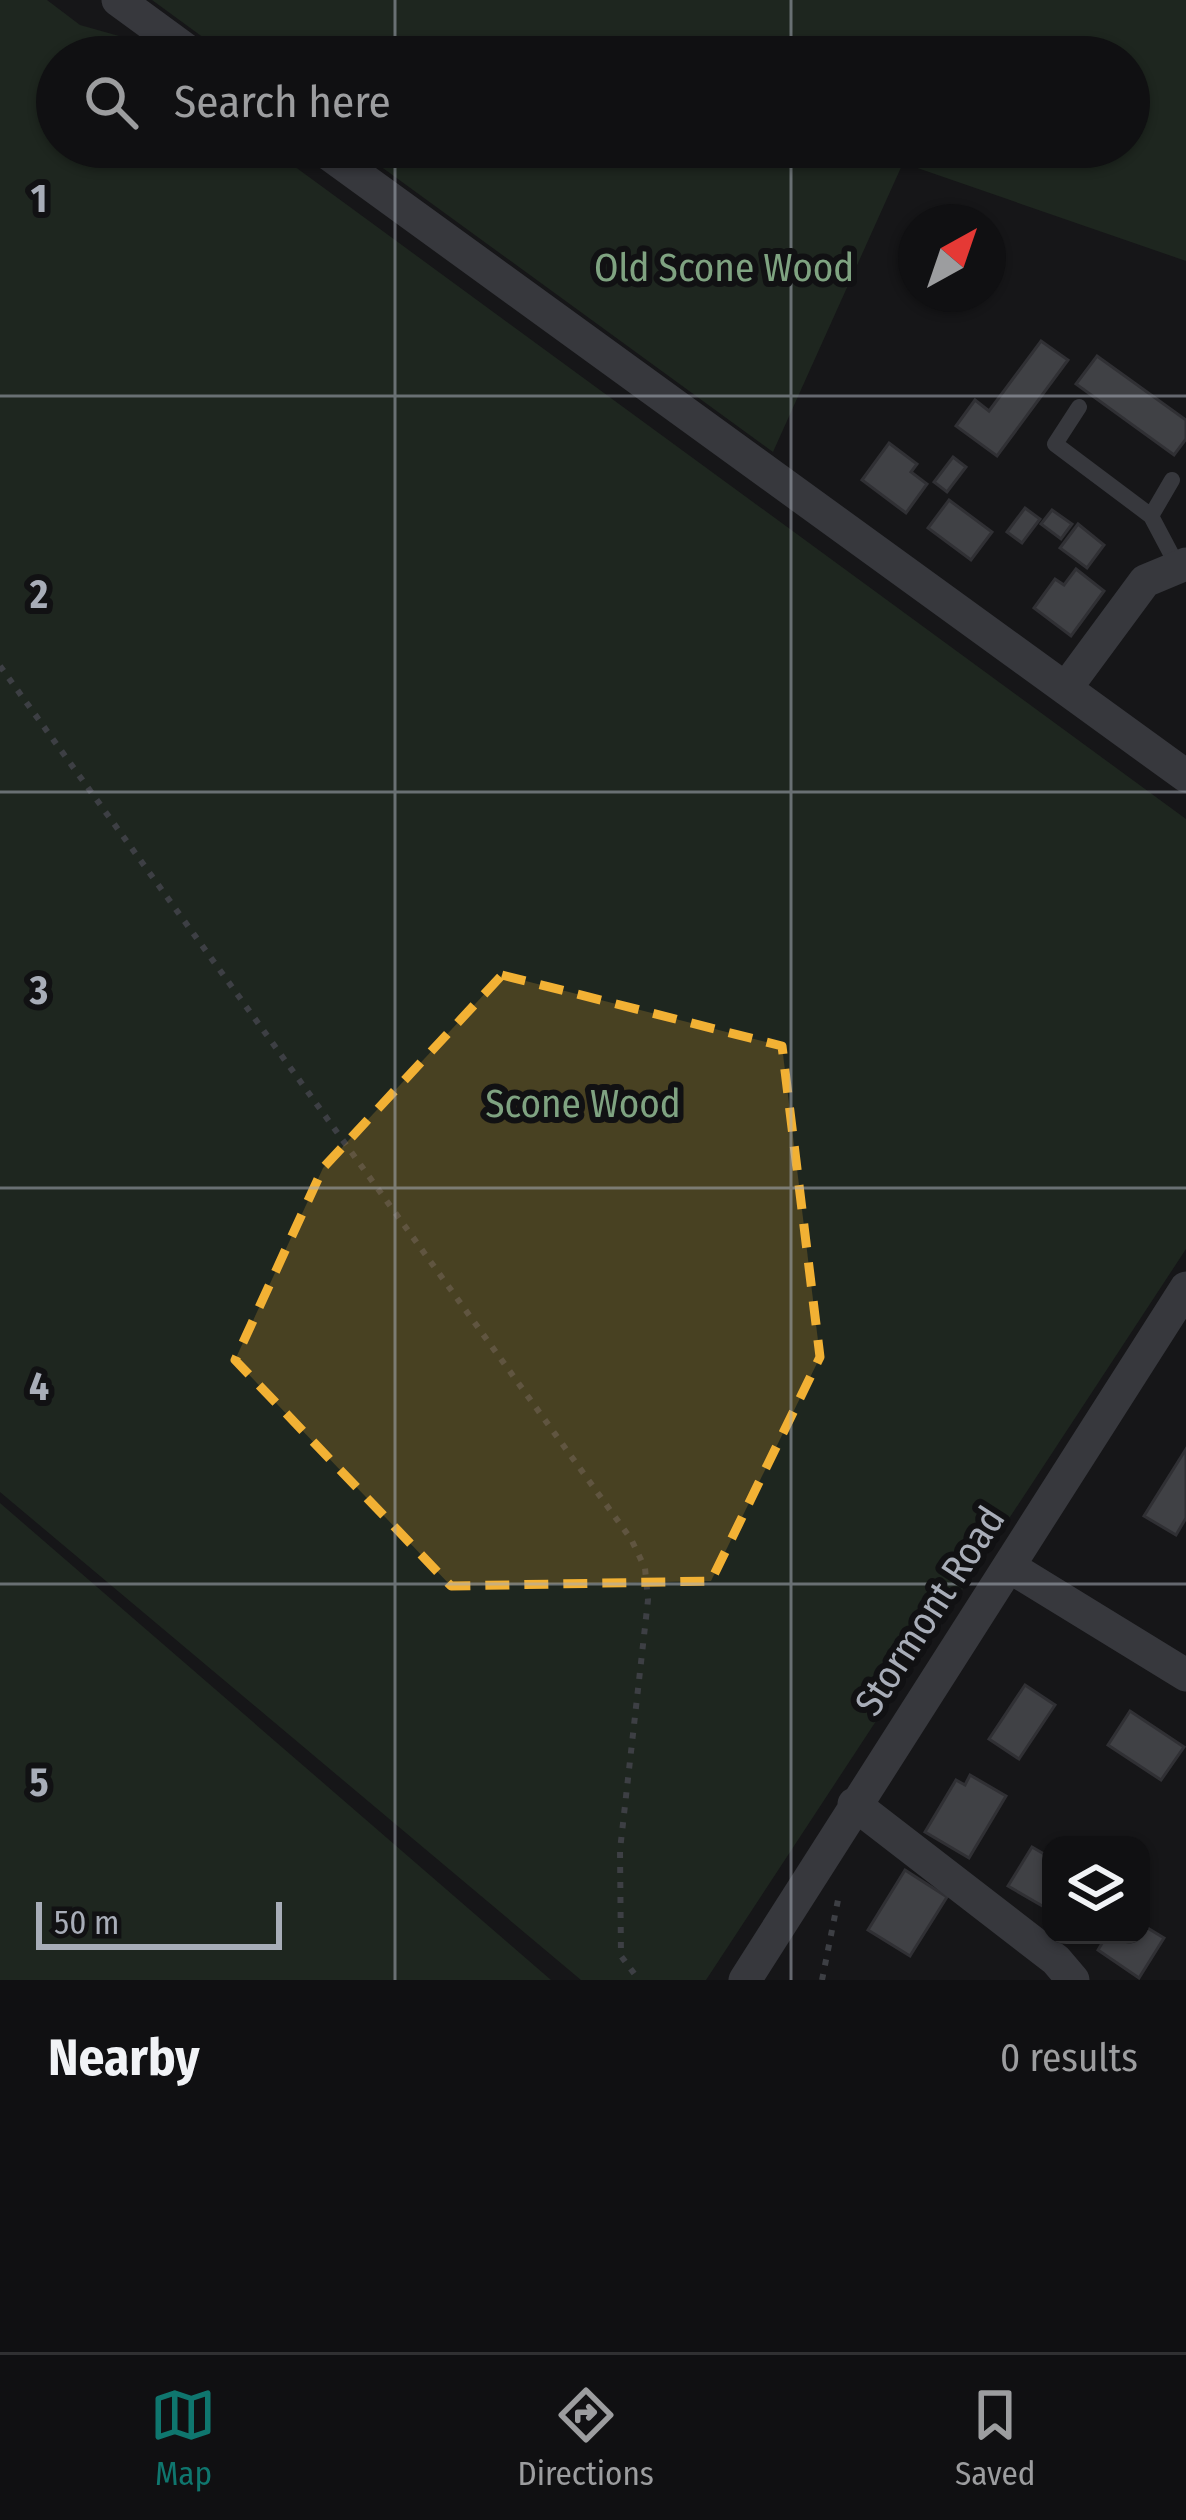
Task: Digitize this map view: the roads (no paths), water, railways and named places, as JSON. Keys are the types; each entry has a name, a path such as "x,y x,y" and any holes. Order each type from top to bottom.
{"street":[{"path":"118,0 167,36"},
{"path":"348,168 1186,776"},
{"path":"1066,688 1144,581 1182,565"},
{"name":"Stormont Road","path":"745,1980 1186,1288"},
{"path":"1010,1567 1186,1675"},
{"path":"854,1804 1057,1960 1072,1980"}],"lane":[{"path":"1079,407 1054,444 1151,516 1182,565"},
{"path":"1151,516 1172,480"}],"park label":[{"name":"Old Scone Wood","path":"724,268"},
{"name":"Scone Wood","path":"583,1104"}]}
